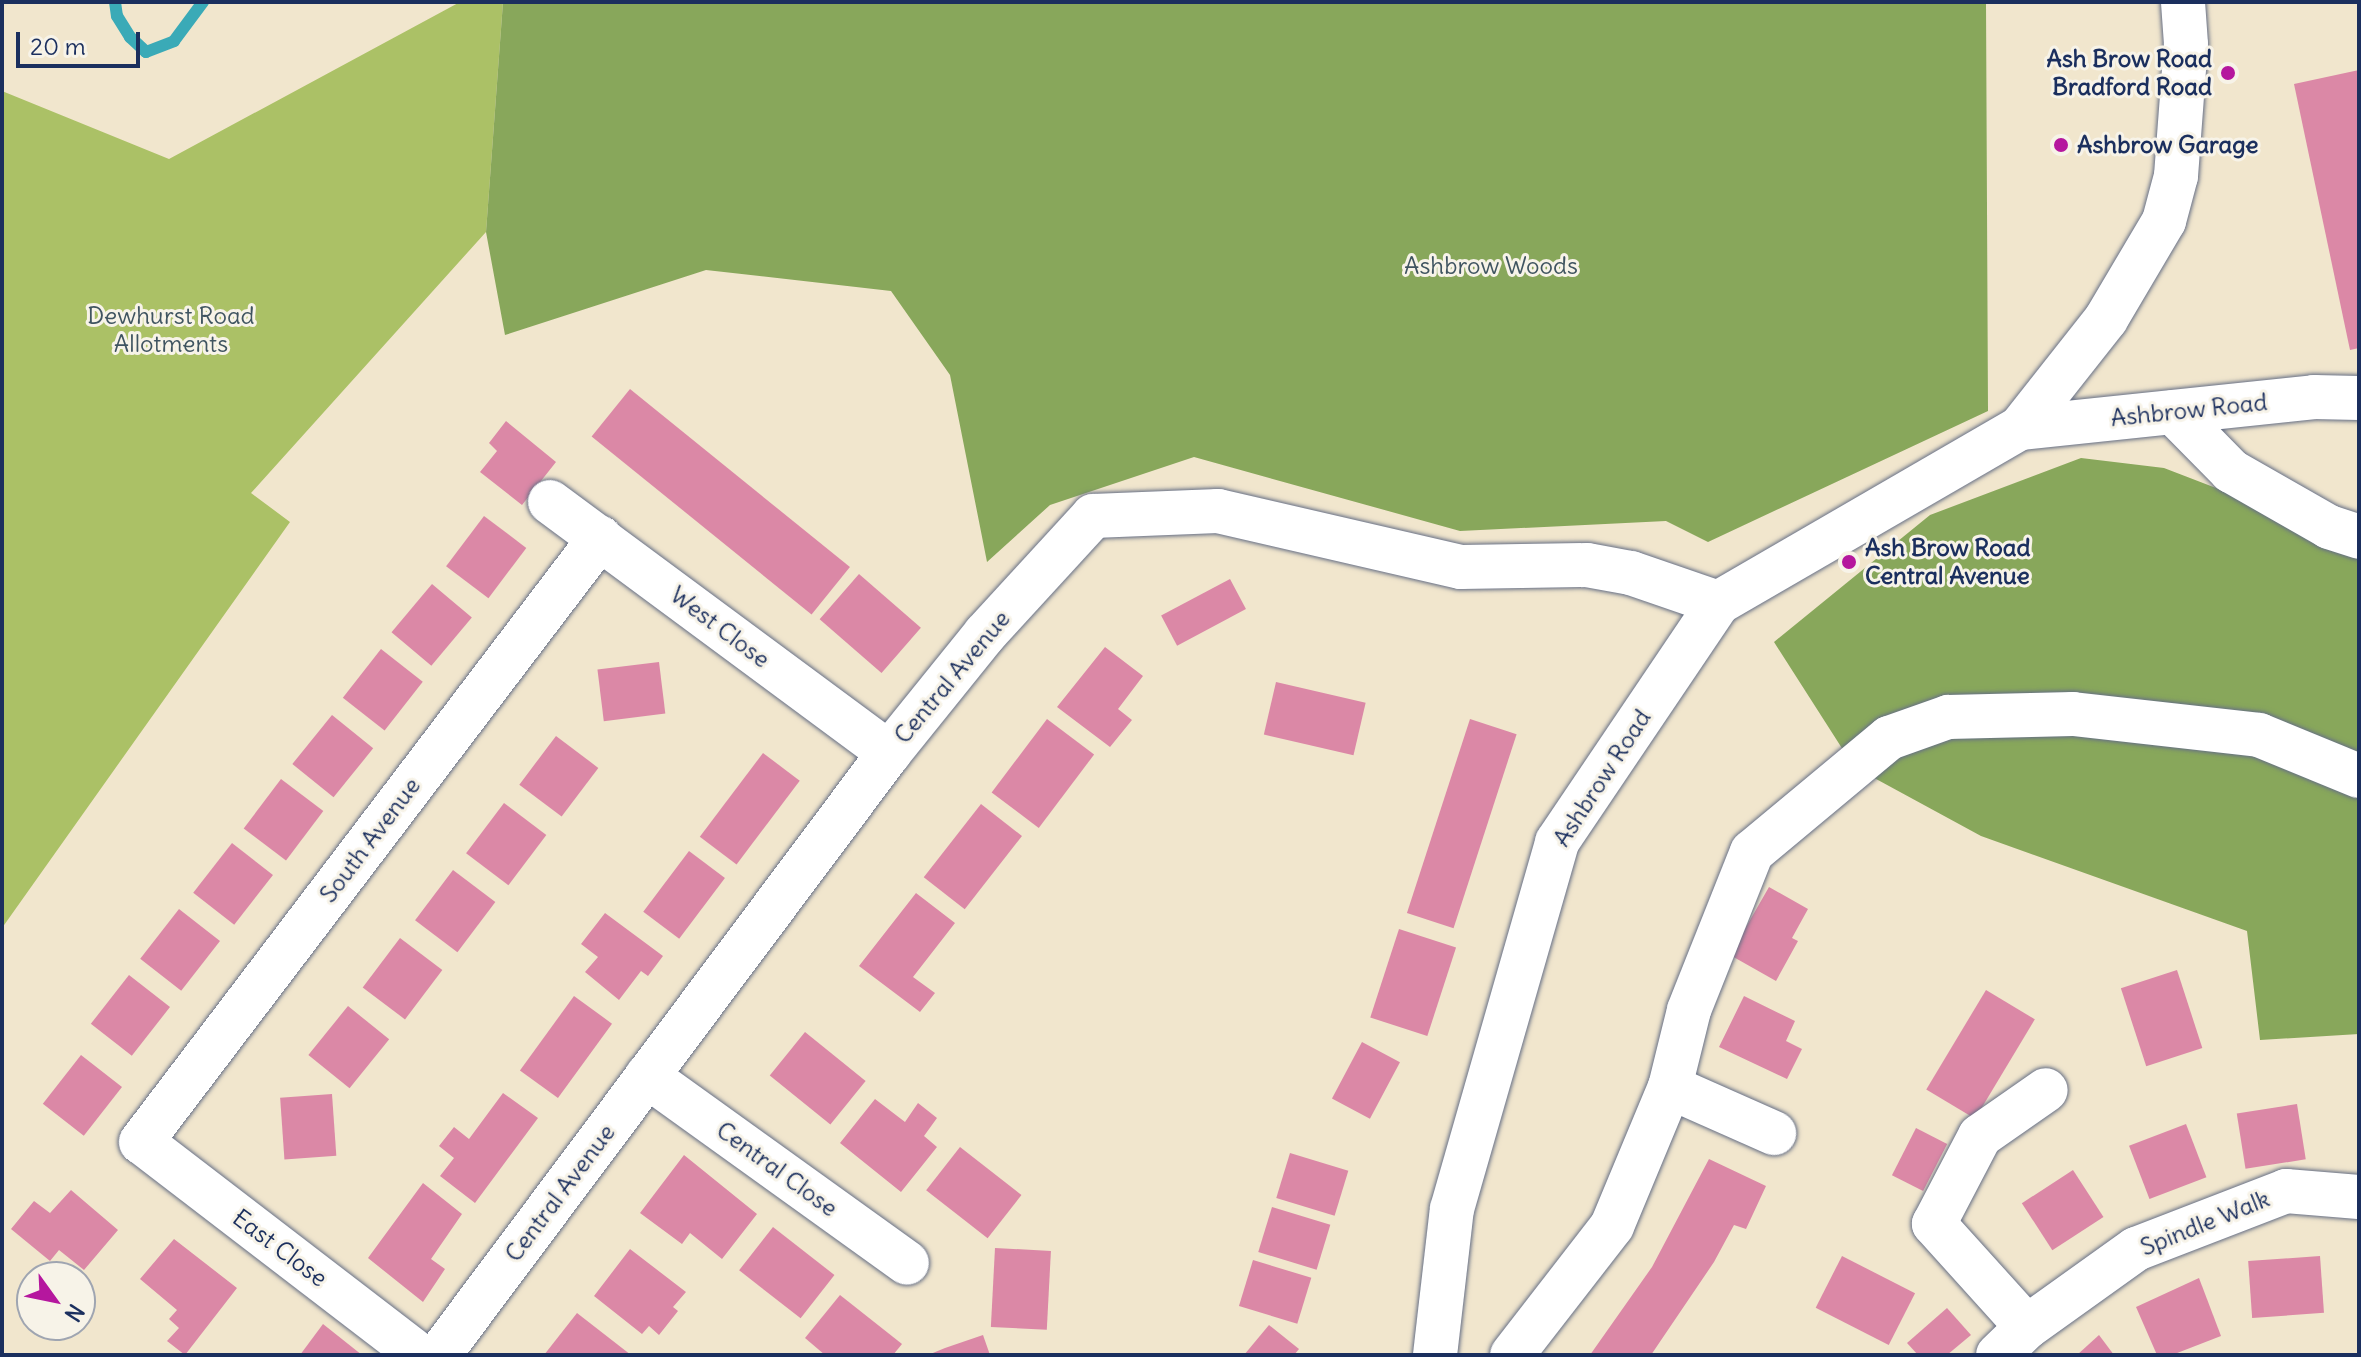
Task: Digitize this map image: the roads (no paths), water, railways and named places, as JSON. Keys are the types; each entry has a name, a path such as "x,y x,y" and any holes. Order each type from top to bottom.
{"street":[{"name":"Ashbrow Road","path":"1435,1355 1452,1209 1557,842 1718,603 2020,428 2106,319 2164,221 2176,176 2186,44 2183,2"},
{"name":"Ashbrow Road","path":"2020,428 2314,397 2359,398"},
{"path":"2173,412 2231,471 2329,527 2359,537"},
{"name":"West Close","path":"550,502 889,753"},
{"name":"Central Avenue","path":"439,1355 889,753 985,634 1093,516 1218,511 1461,567 1587,565 1631,573 1718,603"},
{"name":"South Avenue","path":"141,1142 600,538"},
{"path":"1512,1355 1612,1226 1670,1087 1689,1010 1752,852 1889,738 1948,717 2073,714 2259,735 2359,776"},
{"name":"Central Close","path":"647,1076 907,1263"},
{"path":"1670,1087 1774,1133"},
{"name":"Spindle Walk","path":"2046,1090 1980,1136 1934,1224 2013,1341 2136,1249 2286,1191 2359,1197"},
{"name":"East Close","path":"141,1142 419,1355"}],"waterway":[{"path":"115,2 117,16 130,37 146,52 174,41 203,2"}],"place":[{"name":"Ash Brow Road Bradford Road","path":"2228,73"},
{"name":"Ashbrow Garage","path":"2061,145"},
{"name":"Ash Brow Road Central Avenue","path":"1849,562"}],"park label":[{"name":"Ashbrow Woods","path":"1491,266"},
{"name":"Dewhurst Road Allotments","path":"171,330"}]}
